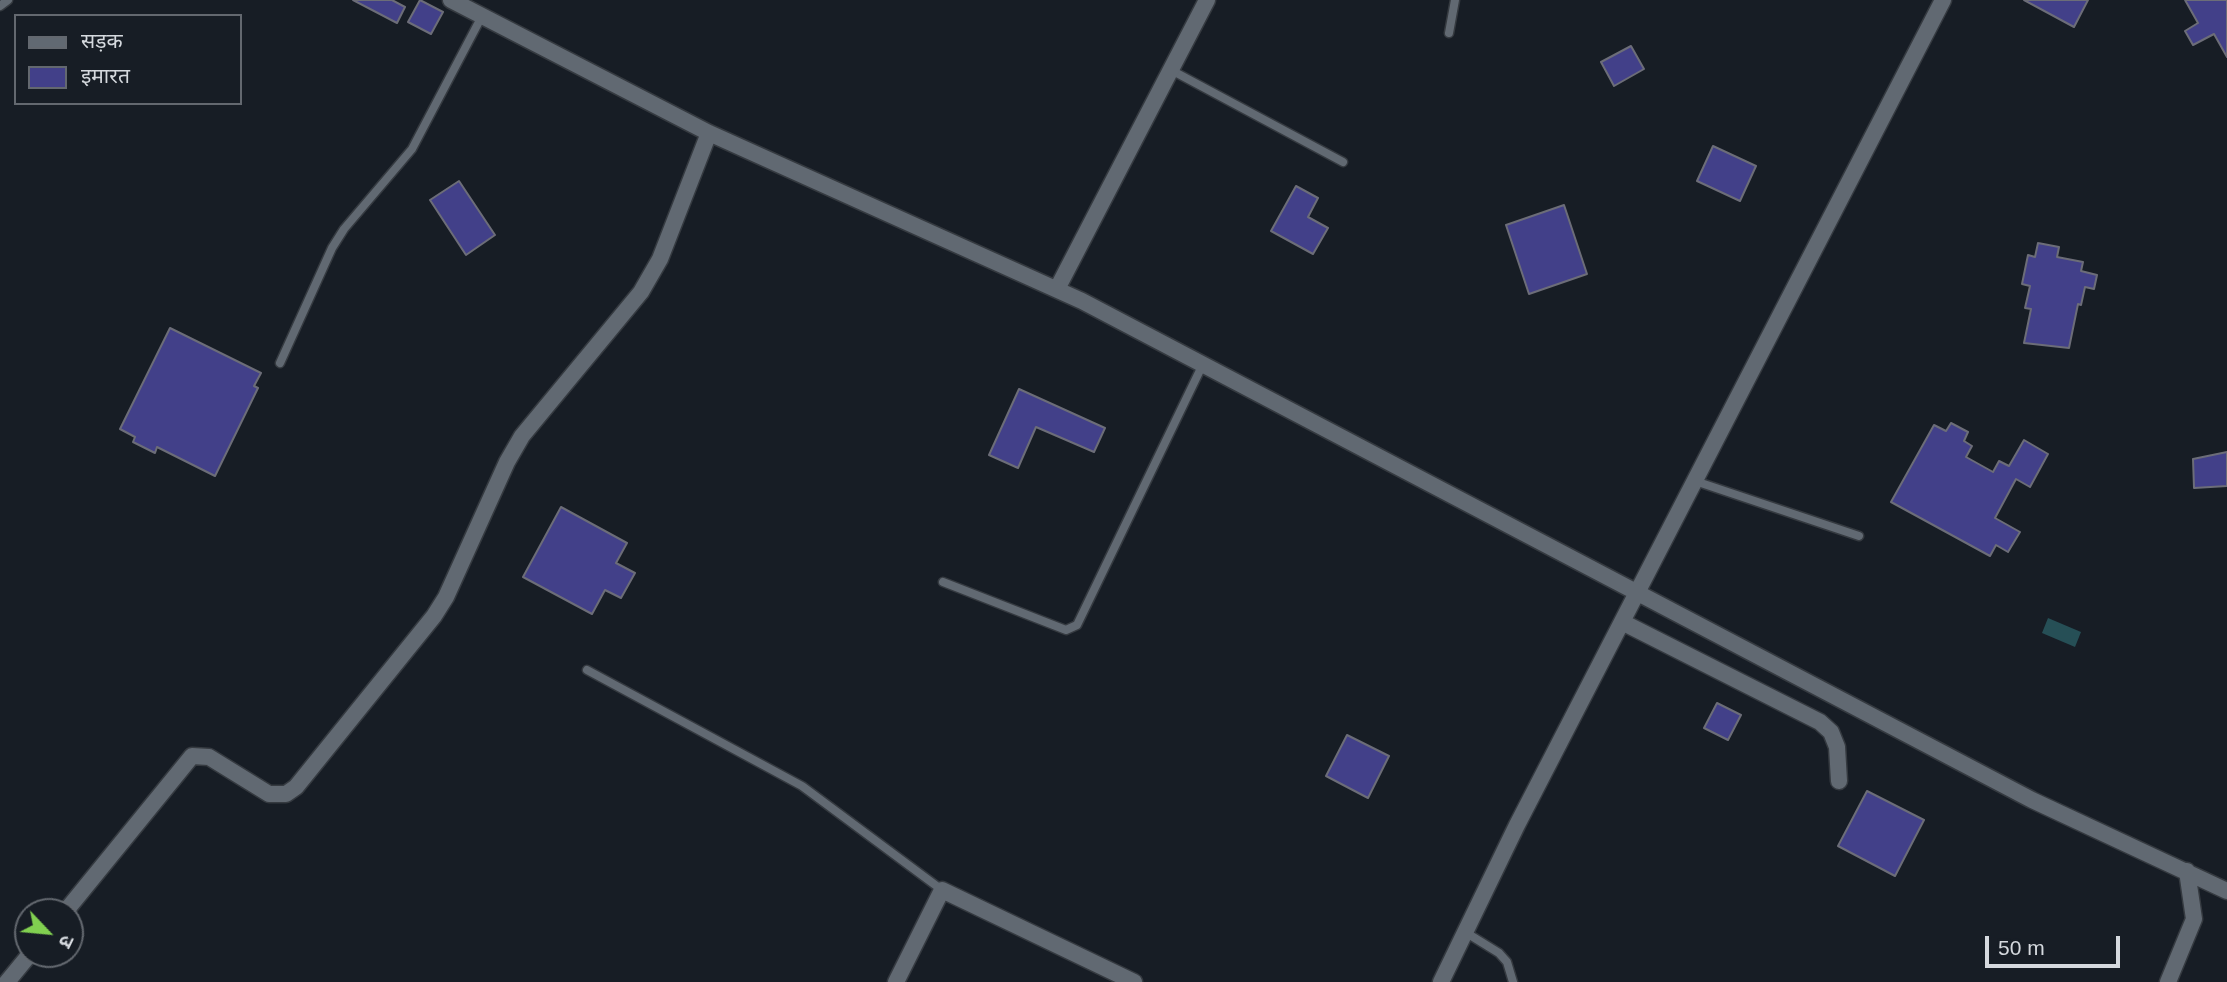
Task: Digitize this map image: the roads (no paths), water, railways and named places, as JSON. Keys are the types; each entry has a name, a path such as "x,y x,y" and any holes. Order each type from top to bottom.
{"street":[{"path":"452,0 709,133 1057,289 2032,800 2227,891"},
{"path":"1057,289 1207,0"},
{"path":"1441,982 1622,622 1943,0"},
{"path":"76,898 192,756 209,757 269,794 286,794 296,787 434,616 446,597 507,462 522,436 641,292 660,259 709,133"},
{"path":"1622,622 1820,722 1831,732 1837,747 1839,781"},
{"path":"2168,982 2193,919 2187,871"},
{"path":"896,982 942,890 1134,982"},
{"path":"7,982 18,968"}],"lane":[{"path":"0,6 8,0"},
{"path":"1450,33 1455,0"},
{"path":"280,363 332,248 344,229 407,156 482,16"},
{"path":"1171,70 1343,162"},
{"path":"943,582 1066,630 1077,625 1203,364"},
{"path":"1695,481 1859,536"},
{"path":"587,670 802,786 942,890"},
{"path":"1465,932 1499,953 1507,962 1513,982"}],"water":[{"path":"2048,618 2081,632 2075,647 2042,633"}]}
